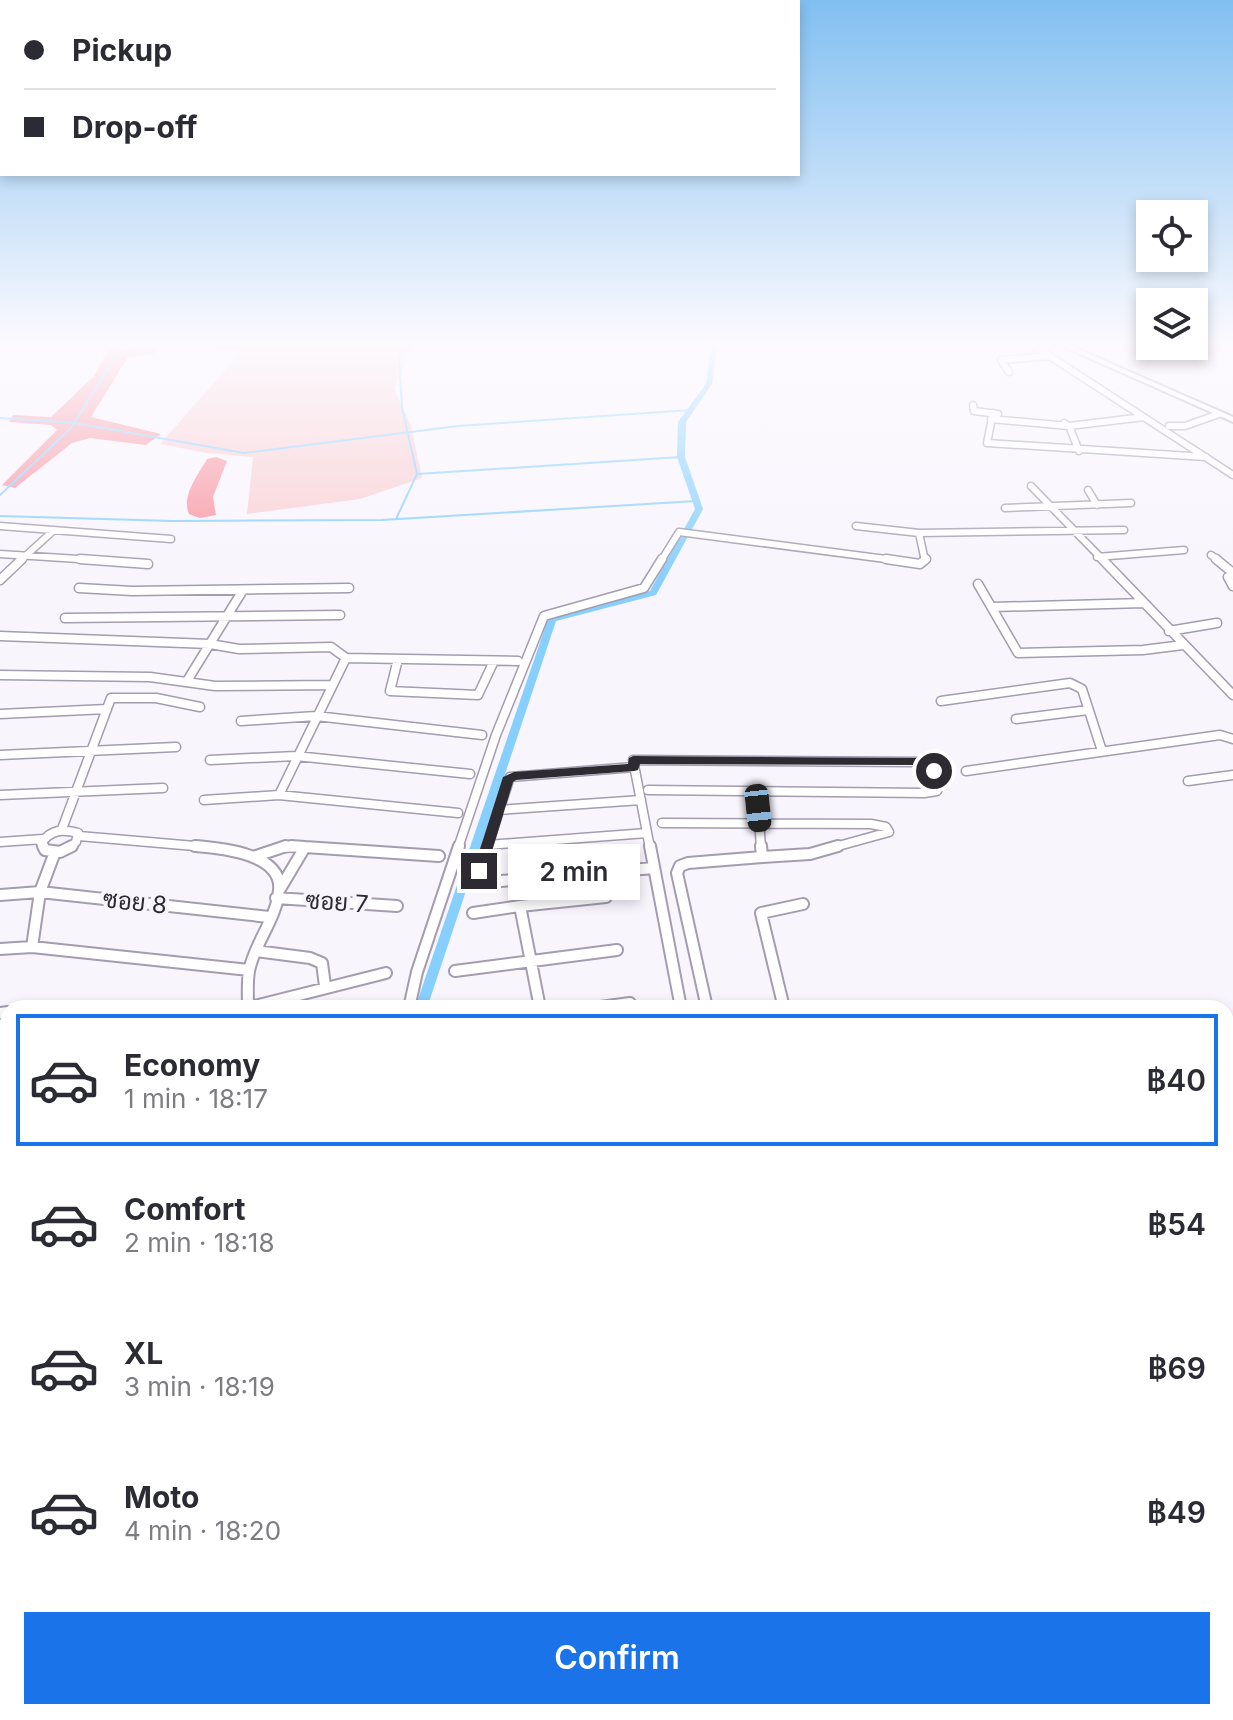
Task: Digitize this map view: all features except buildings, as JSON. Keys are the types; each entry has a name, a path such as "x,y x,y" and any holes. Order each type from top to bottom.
{"street":[{"path":"991,422 987,443 1206,457"},
{"path":"1040,422 1069,426 1100,422"},
{"path":"1152,422 1233,475"},
{"path":"1169,426 1196,422"},
{"path":"1069,426 1079,451"},
{"path":"1031,486 1233,695"},
{"path":"1088,490 1097,505"},
{"path":"1005,508 1131,503"},
{"path":"0,526 171,539"},
{"path":"856,526 919,533 1124,530"},
{"path":"0,580 54,530"},
{"path":"411,1000 417,972 496,735 543,618 644,588 684,532 920,564 926,561 919,533"},
{"path":"1097,557 1184,550"},
{"path":"0,554 148,564"},
{"path":"1211,555 1233,574 1228,577 1233,586"},
{"path":"978,584 1018,653 1143,650 1183,645"},
{"path":"79,588 349,588"},
{"path":"187,681 243,590"},
{"path":"993,607 1144,603"},
{"path":"65,618 340,615"},
{"path":"1169,631 1217,623"},
{"path":"0,636 210,644 239,649 331,647 346,658 518,661"},
{"path":"279,795 346,658"},
{"path":"398,659 390,691 478,695 494,661"},
{"path":"0,675 150,677 215,686 332,685"},
{"path":"941,701 1070,683 1082,689 1102,751"},
{"path":"62,829 111,698 156,698 200,707"},
{"path":"0,714 107,709"},
{"path":"1016,719 1088,710"},
{"path":"241,721 316,716 482,735"},
{"path":"966,771 1220,735 1233,739"},
{"path":"0,755 176,747"},
{"path":"210,760 296,756 470,774"},
{"path":"633,762 679,1000"},
{"path":"648,790 924,793 937,791 939,786 932,767 918,762 633,762 510,777 479,876 489,882 654,868"},
{"path":"1188,781 1233,775"},
{"path":"0,795 163,788"},
{"path":"757,791 762,857"},
{"path":"204,800 279,795 458,813"},
{"path":"498,810 641,800"},
{"path":"662,823 871,824 886,827 889,832 810,854 680,866 677,873 705,1000"},
{"path":"0,842 43,839 62,829 75,831 79,836 238,850 275,874 278,894"},
{"path":"488,845 647,833"},
{"path":"43,839 42,847 55,852 74,845 79,836"},
{"path":"253,857 278,848 305,847 439,856"},
{"path":"248,1000 249,970 256,951 278,894 305,847"},
{"path":"32,947 40,892 55,852"},
{"name":"ซอย 8","path":"0,895 40,892 269,917"},
{"name":"ซอย 7","path":"278,894 397,906"},
{"path":"473,913 606,897"},
{"path":"782,1000 761,913 803,904"},
{"path":"520,906 538,1000"},
{"path":"0,949 32,947 249,970"},
{"path":"455,971 617,950"},
{"path":"256,951 310,958 322,963 325,986"},
{"path":"276,1000 386,973"}],"shaded area":[{"path":"13,422 113,422 161,434 146,445 90,438 72,443 15,488 2,485 57,430 51,425"},
{"path":"179,422 409,422 422,478 360,499 247,514 253,457 207,453 160,444"},
{"path":"216,457 227,461 213,497 216,515 200,518 189,514 187,500 192,486 207,459"}],"waterway":[{"path":"64,422 74,423"},
{"path":"405,422 408,432"},
{"path":"408,432 512,422"},
{"path":"424,1000 552,619 653,593 699,509 681,457 682,422"},
{"path":"0,495 74,423"},
{"path":"74,423 244,453 408,432"},
{"path":"408,432 417,474"},
{"path":"417,474 681,457"},
{"path":"396,519 417,474"},
{"path":"0,516 172,521 382,520 696,501"}],"route":[{"path":"479,871 507,780 514,776 634,767 633,760 918,762 929,764 934,771"}]}
